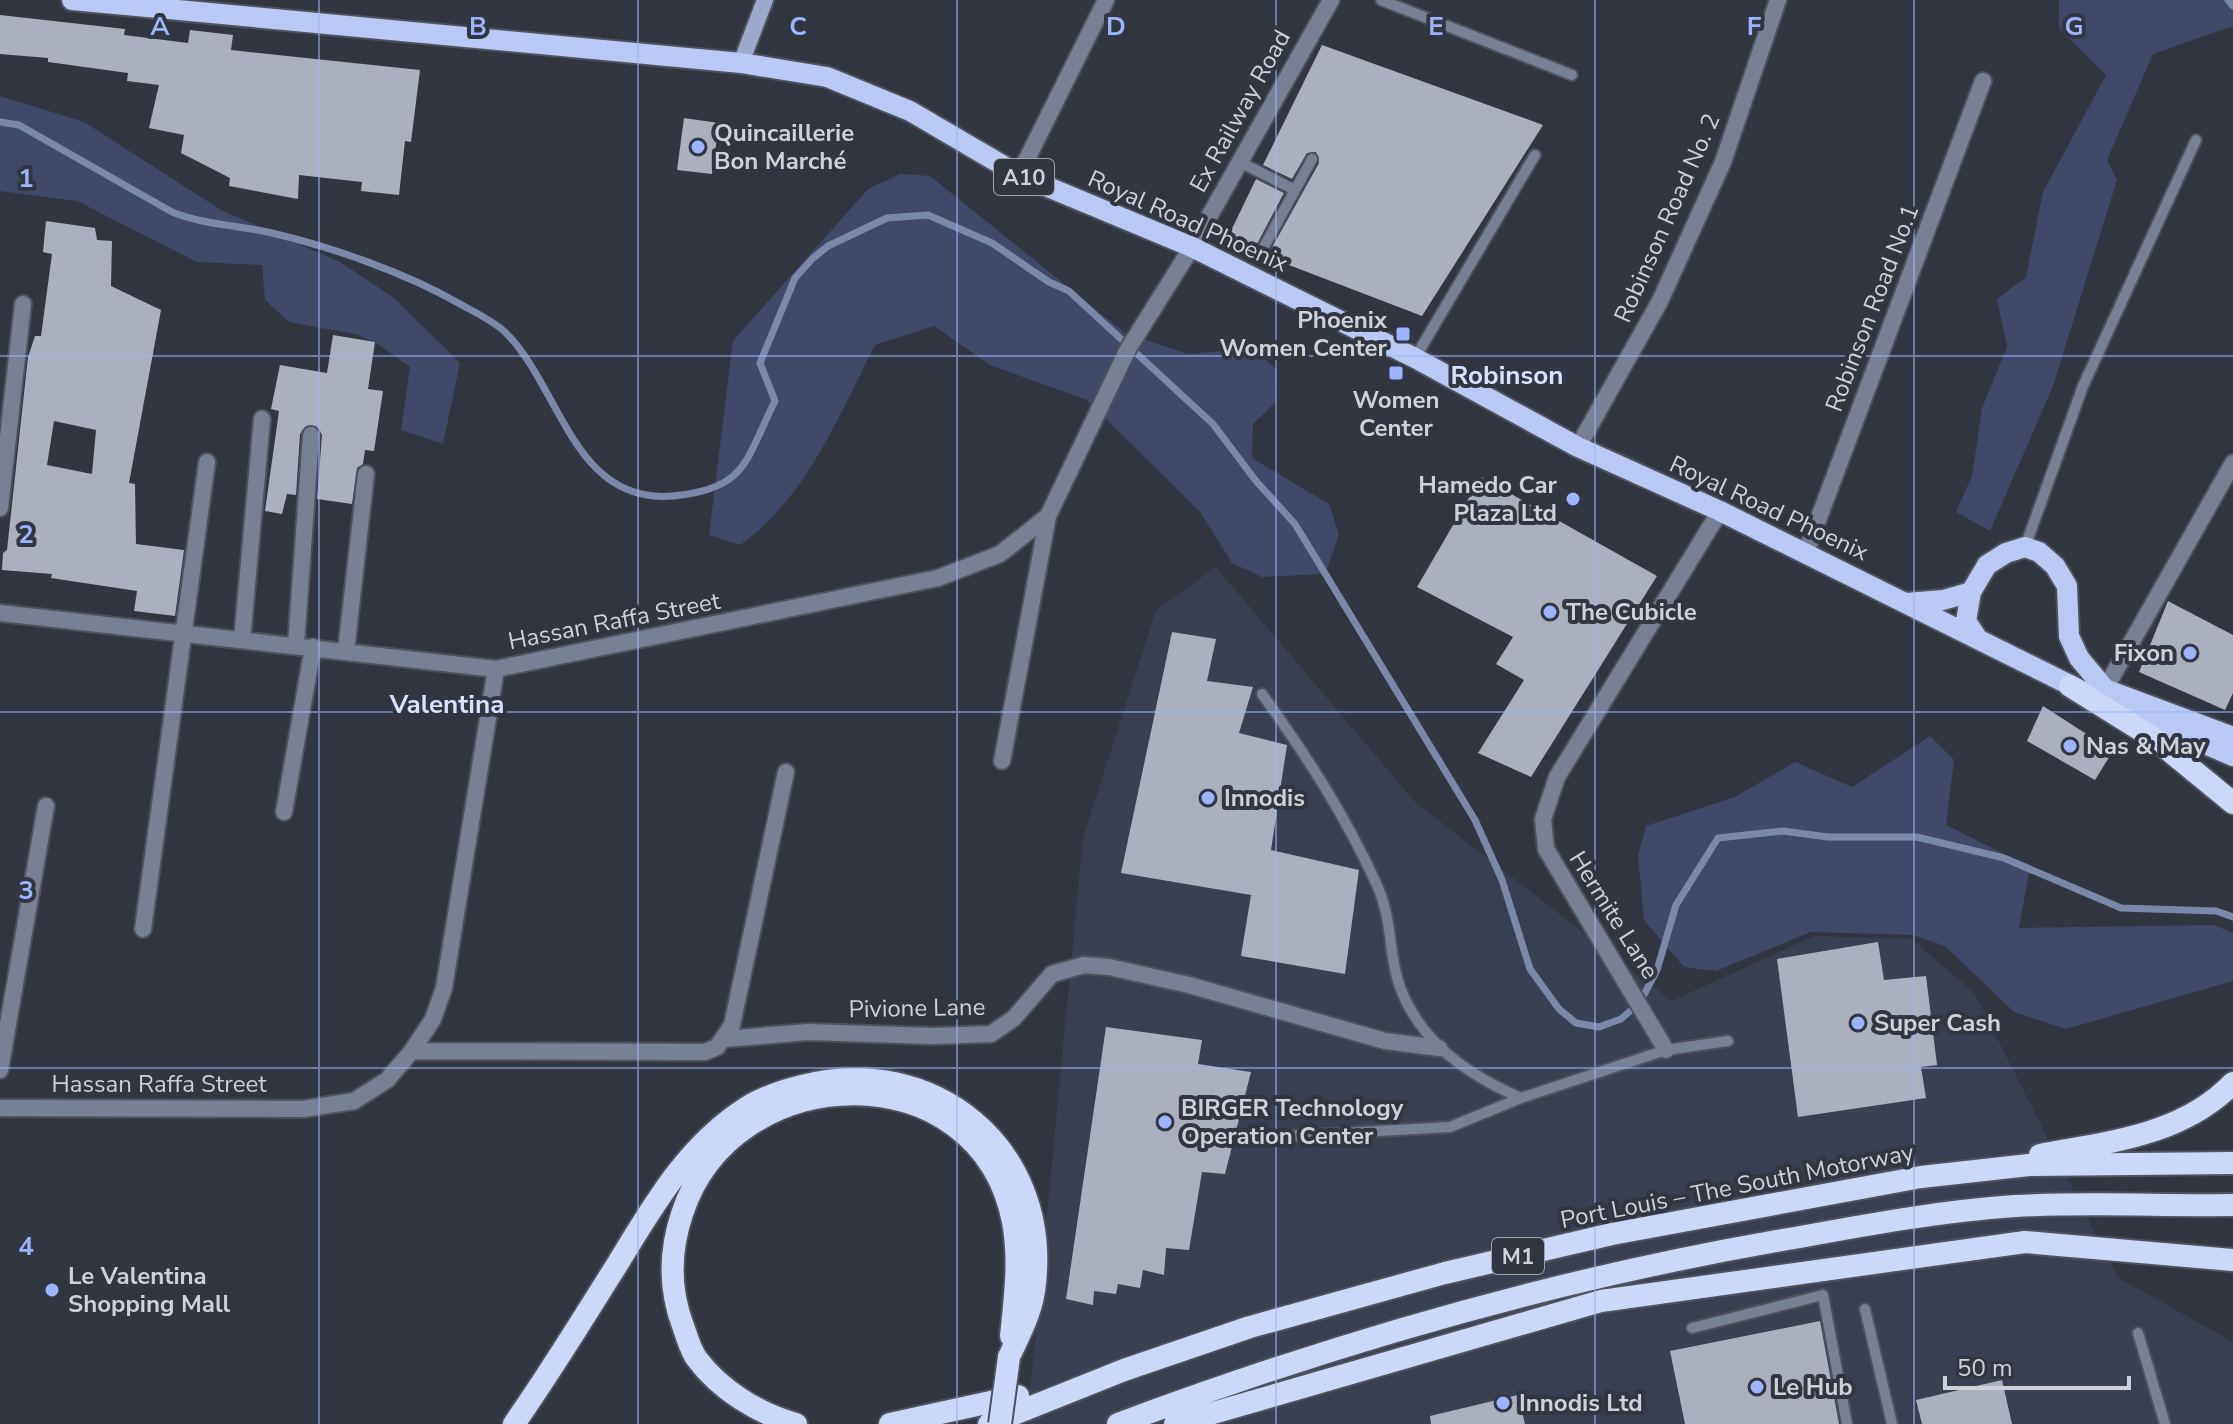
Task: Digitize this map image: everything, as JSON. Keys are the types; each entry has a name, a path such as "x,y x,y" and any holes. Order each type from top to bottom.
{"highway":[{"path":"2070,686 2155,739 2233,803"},
{"path":"514,1424 674,1172 723,1124 749,1106 778,1092 840,1077 905,1083 936,1094 982,1128 1008,1156 1025,1192 1036,1245 1036,1282 1031,1308 1009,1357"},
{"path":"796,1424 779,1419 734,1396 695,1358 675,1305 672,1244 689,1194 706,1165 749,1123 795,1103 823,1095 900,1098 948,1121 971,1139 1002,1184 1013,1221 1017,1263 1000,1424"},
{"path":"1921,1177 2157,1131 2229,1095"},
{"name":"Port Louis – The South Motorway","path":"989,1424 1124,1370 1250,1327 1445,1273 1612,1234 1921,1177 2029,1165 2233,1163"},
{"name":"M1","path":"1118,1424 1230,1382 1406,1325 1739,1247 1934,1214 2017,1206 2233,1205"},
{"path":"1175,1424 1601,1301 2025,1242 2233,1260"},
{"path":"1512,1298 1601,1301"},
{"path":"890,1424 1124,1370"},
{"path":"1159,1424 1230,1382"}],"main road":[{"name":"Royal Road Phoenix","path":"72,0 741,63 827,77 910,111 1019,175 1192,247 1415,358 1578,447 1720,511 1906,603"},
{"path":"741,63 765,0"},
{"path":"1980,641 1966,621 1971,592 1987,565 2006,553 2025,547 2039,552 2055,566 2067,586 2069,636 2079,658 2105,689 2233,737"},
{"path":"1906,603 1943,600 1971,592"},
{"name":"A10","path":"1906,603 2070,686 2233,756"}],"street":[{"path":"1019,175 1106,0"},
{"name":"Ex Railway Road","path":"1192,247 1331,0"},
{"name":"Robinson Road No. 2","path":"1578,447 1660,301 1717,176 1778,0"},
{"name":"Robinson Road No.1","path":"1806,552 1983,81"},
{"name":"Hassan Raffa Street","path":"0,1108 303,1109 354,1101 387,1080 412,1051 433,1019 444,988 496,669 938,578 1000,554 1048,516 1128,349 1192,247"},
{"path":"0,508 23,304"},
{"path":"242,640 262,419"},
{"path":"284,812 304,646 311,435"},
{"path":"143,929 186,633 207,462"},
{"path":"2105,689 2233,463"},
{"path":"346,651 366,474"},
{"name":"Hermite Lane","path":"1666,1050 1640,1002 1566,888 1546,849 1543,819 1557,777 1720,511"},
{"path":"1002,761 1048,516"},
{"path":"0,613 496,669"},
{"path":"725,1039 732,1025 786,772"},
{"path":"0,1070 46,806"},
{"name":"Pivione Lane","path":"412,1051 705,1052 725,1039 808,1032 933,1036 991,1034 1014,1018 1052,974 1084,965 1109,967 1189,985 1385,1041 1439,1048"}],"lane":[{"path":"1381,0 1572,75"},
{"path":"2025,547 2083,386 2196,140"},
{"path":"1415,358 1535,155"},
{"path":"1265,245 1312,159"},
{"path":"1238,161 1295,190"},
{"path":"1262,694 1315,767 1377,885 1389,919 1399,984 1420,1024 1439,1048 1488,1084 1521,1098"},
{"path":"1273,1137 1450,1127 1521,1098 1666,1050 1728,1041"},
{"path":"1692,1328 1823,1295 1847,1424"},
{"path":"1865,1309 1892,1424"},
{"path":"2138,1333 2165,1424"}],"shaded area":[{"path":"2059,0 2233,0 2233,26 2153,54 2107,160 2117,180 2053,386 1990,531 1956,512 1972,476 1982,408 2007,347 1997,299 2026,277 2043,192 2106,75 2059,28"},
{"path":"0,96 84,122 221,210 340,262 394,298 460,363 443,444 401,430 410,367 375,342 355,334 289,322 265,300 262,265 197,262 77,201 0,191"},
{"path":"900,174 930,176 1125,333 1188,354 1253,348 1277,370 1276,402 1253,424 1252,458 1329,504 1339,535 1325,574 1262,577 1232,563 1200,512 1087,400 990,365 934,326 875,345 819,454 784,504 763,526 740,545 709,535 733,341 868,189"},
{"path":"1216,567 1415,802 1672,1001 1814,936 1912,939 1975,994 2117,1277 2233,1342 2233,1424 1027,1424 1083,838 1156,610"},
{"path":"1930,736 1954,760 1946,825 2030,867 2019,928 2214,925 2233,933 2233,981 2066,1029 2014,1012 1945,946 1913,935 1811,932 1716,971 1684,967 1644,920 1638,855 1646,826 1735,797 1795,762 1852,787"}],"building":[{"path":"0,15 125,29 124,35 188,43 190,30 233,35 231,50 420,70 411,142 405,141 399,195 361,191 362,182 299,175 298,199 229,186 230,178 181,153 184,135 149,128 159,85 127,81 128,73 48,62 48,58 0,54"},
{"path":"1322,45 1543,125 1422,316 1226,241 1256,179 1284,193 1257,244 1261,252 1270,251 1319,163 1316,152 1307,153 1292,179 1263,165"},
{"name":"Quincaillerie Bon Marché","path":"684,118 719,123 712,174 677,170"},
{"path":"46,221 95,228 97,240 112,241 111,286 161,310 129,483 135,484 136,544 184,550 175,616 134,611 137,591 51,578 52,574 2,570 3,553 7,550 28,357 35,336 41,336 52,254 43,252","holes":["54,421 96,430 92,474 47,465"]},
{"path":"333,335 375,342 368,389 383,391 374,451 365,450 363,464 357,468 352,504 317,499 322,435 316,426 306,426 300,434 296,495 287,494 282,514 265,511 279,411 271,409 280,365 327,373"},
{"name":"The Cubicle","path":"1481,477 1657,576 1531,777 1478,753 1524,680 1496,664 1513,637 1417,587"},
{"name":"Fixon","path":"2168,601 2233,635 2233,693 2225,710 2139,672"},
{"name":"Innodis","path":"1172,632 1216,639 1207,681 1253,687 1239,733 1287,745 1271,850 1359,870 1345,974 1241,956 1251,895 1121,873"},
{"name":"Nas & May","path":"2043,706 2113,751 2095,780 2027,741"},
{"name":"Super Cash","path":"1878,942 1884,980 1926,976 1937,1065 1921,1067 1926,1098 1798,1117 1777,959"},
{"name":"BIRGER Technology Operation Center","path":"1106,1027 1202,1040 1198,1064 1251,1072 1225,1174 1202,1172 1189,1250 1166,1248 1164,1275 1143,1270 1140,1288 1118,1284 1116,1294 1094,1291 1093,1305 1066,1299"},
{"name":"Le Hub","path":"1820,1321 1839,1424 1685,1424 1670,1351"},
{"path":"2002,1380 2012,1424 1922,1424 1916,1400"},
{"name":"Innodis Ltd","path":"1518,1395 1525,1424 1431,1424 1430,1416"}],"waterway":[{"path":"2228,0 2233,6"},
{"path":"0,122 19,125 172,212 196,220 272,233 344,253 416,282 484,317 506,333 525,356 591,463 613,482 640,494 673,496 697,492 716,487 730,479 740,468 749,456 775,401 760,363 795,278 828,246 887,218 928,215 992,243 1049,282 1069,291 1213,424 1256,481 1295,524 1475,820 1502,880 1530,969 1559,1009 1576,1023 1599,1027 1621,1019 1640,1002 1657,970 1676,905 1718,838 1783,831 1828,837 1917,837 2004,858 2121,908 2216,911 2233,917"}],"place":[{"name":"Quincaillerie Bon Marché","path":"698,147"},
{"name":"Phoenix Women Center","path":"1403,334"},
{"name":"Women Center","path":"1396,373"},
{"name":"Hamedo Car Plaza Ltd","path":"1573,499"},
{"name":"The Cubicle","path":"1550,612"},
{"name":"Fixon","path":"2190,653"},
{"name":"Nas & May","path":"2070,746"},
{"name":"Innodis","path":"1208,798"},
{"name":"Super Cash","path":"1858,1023"},
{"name":"BIRGER Technology Operation Center","path":"1165,1122"},
{"name":"Le Valentina Shopping Mall","path":"52,1290"},
{"name":"Le Hub","path":"1757,1387"},
{"name":"Innodis Ltd","path":"1503,1403"}],"district":[{"name":"Robinson","path":"1507,375"},
{"name":"Valentina","path":"447,704"}]}
